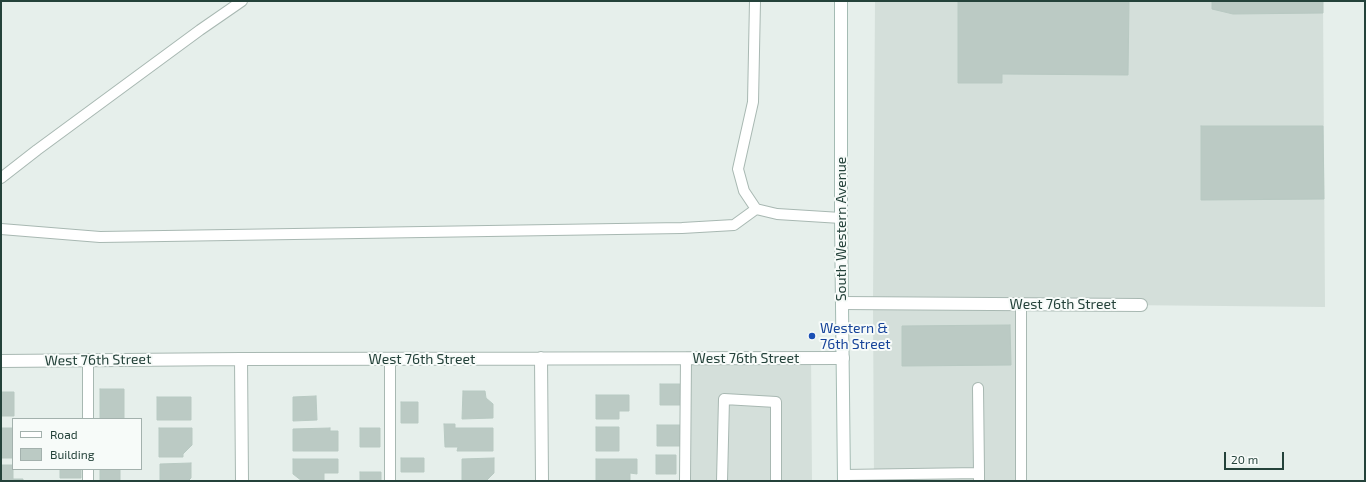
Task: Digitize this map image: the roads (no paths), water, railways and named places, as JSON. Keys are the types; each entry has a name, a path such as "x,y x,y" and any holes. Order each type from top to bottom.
{"street":[{"name":"South Western Avenue","path":"841,1 841,218 844,478"},
{"name":"West 76th Street","path":"842,303 1141,305"},
{"path":"541,358 542,481"},
{"name":"West 76th Street","path":"1,361 88,359 843,358"},
{"path":"241,359 242,481"}],"lane":[{"path":"1,178 200,30 242,1"},
{"path":"755,1 753,102 738,168 744,191 756,208 777,214 841,218"},
{"path":"1,229 100,237 682,228 734,225 756,208"},
{"path":"1021,304 1021,481"},
{"path":"685,481 686,358"},
{"path":"88,359 88,418"},
{"path":"390,359 390,481"},
{"path":"844,478 979,477 978,388"},
{"path":"722,481 724,399 776,402 776,481"},
{"path":"88,470 88,481"}],"place":[{"name":"Western & 76th Street","path":"812,336"}]}
